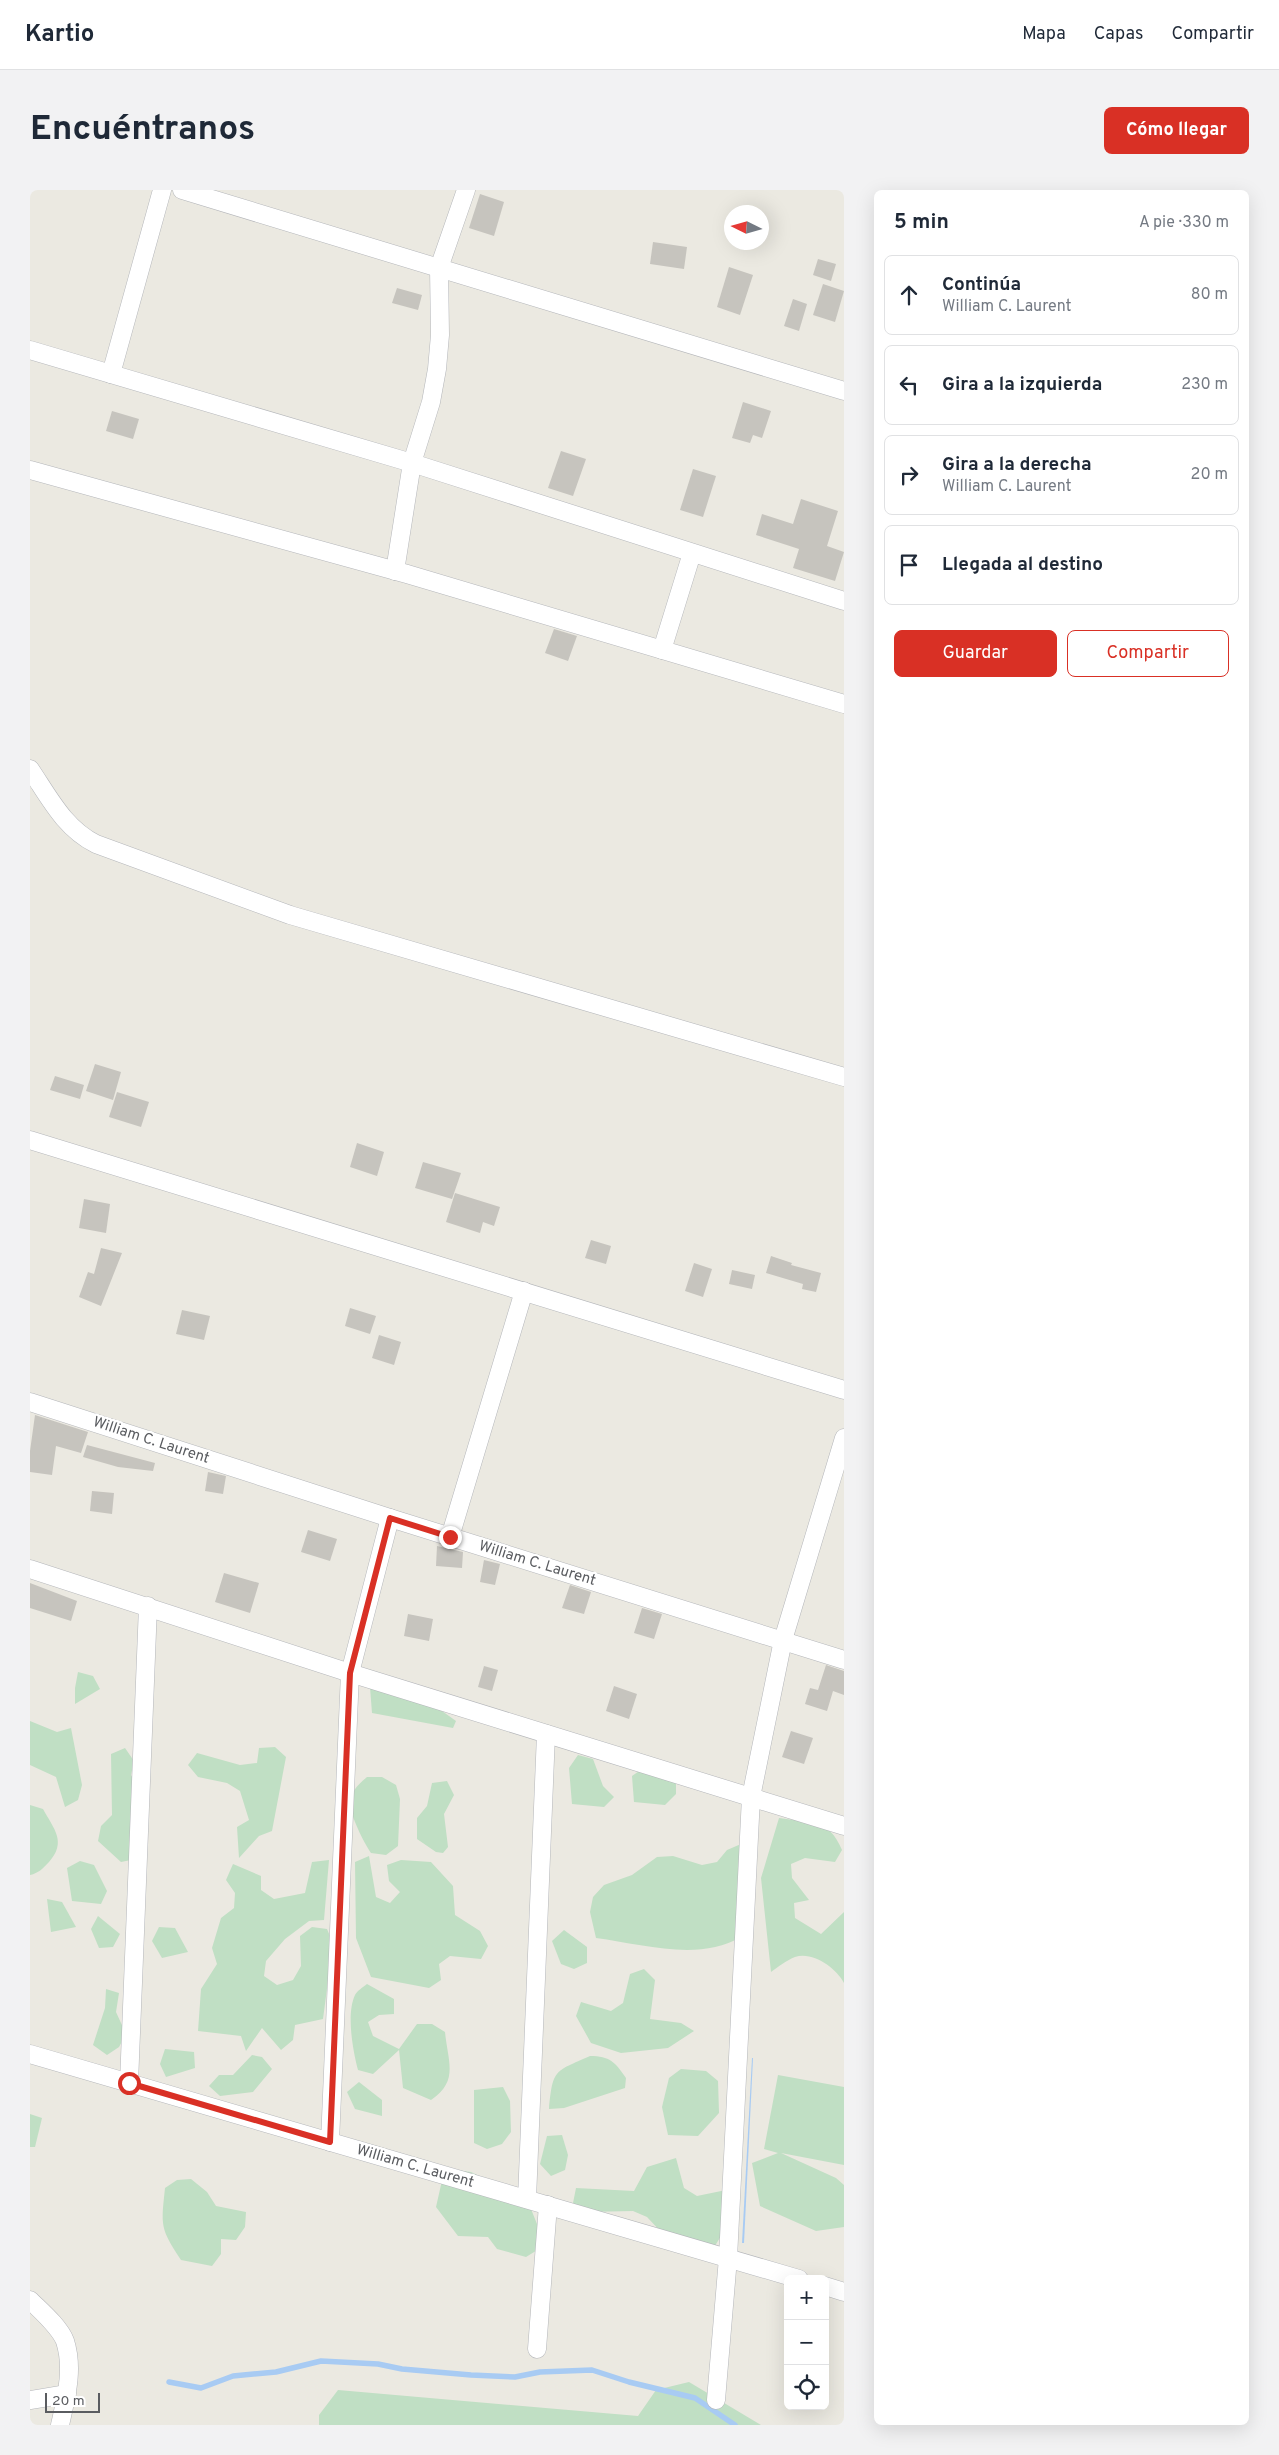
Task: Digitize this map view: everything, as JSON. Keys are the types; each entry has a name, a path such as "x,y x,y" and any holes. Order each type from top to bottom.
{"street":[{"path":"111,374 162,190"},
{"path":"182,190 844,390"},
{"path":"395,571 412,463 431,402 437,369 440,335 439,268 466,190"},
{"path":"30,350 412,463 844,601"},
{"path":"30,470 395,571 844,704"},
{"path":"662,650 692,552"},
{"path":"30,768 66,823 80,836 96,844 290,915 844,1077"},
{"path":"30,1140 844,1390"},
{"path":"450,1537 524,1291"},
{"name":"William C. Laurent","path":"30,1402 390,1518 844,1660"},
{"path":"716,2400 728,2258 751,1797 783,1640 844,1438"},
{"path":"330,2142 350,1673 390,1518"},
{"path":"30,1568 350,1673 844,1826"},
{"path":"129,2083 148,1606"},
{"path":"527,2199 546,1734"},
{"name":"William C. Laurent","path":"30,2054 785,2275"},
{"path":"537,2349 548,2205"},
{"path":"829,2287 844,2292"},
{"path":"30,2300 64,2340 68,2366 67,2394 60,2425"},
{"path":"30,2400 67,2394"}],"green space":[{"path":"78,1672 93,1676 100,1689 75,1704 75,1688"},
{"path":"404,1684 456,1721 453,1728 372,1713 370,1687"},
{"path":"30,1721 57,1732 71,1728 82,1785 78,1800 65,1807 56,1777 30,1765"},
{"path":"275,1747 286,1757 272,1831 259,1836 239,1858 237,1827 249,1820 240,1791 227,1783 198,1777 188,1765 197,1753 240,1765 257,1763 259,1748"},
{"path":"125,1748 134,1761 131,1775 145,1801 136,1859 121,1862 98,1841 101,1826 112,1815 111,1754"},
{"path":"578,1755 593,1759 603,1786 614,1797 604,1807 572,1804 569,1768"},
{"path":"645,1767 676,1778 676,1794 665,1805 634,1802 632,1776"},
{"path":"367,1777 382,1777 396,1785 400,1799 398,1846 386,1855 371,1853 352,1814 350,1799 358,1785"},
{"path":"447,1781 454,1795 444,1814 448,1847 443,1853 436,1852 417,1839 417,1818 427,1806 432,1783"},
{"path":"30,1805 43,1809 54,1829 58,1842 54,1855 49,1862 38,1872 30,1875"},
{"path":"779,1818 809,1822 825,1827 837,1840 842,1850 835,1862 805,1858 791,1864 792,1878 809,1900 794,1903 795,1918 821,1934 844,1912 844,1983 830,1967 809,1956 795,1957 771,1972 761,1878"},
{"path":"741,1844 741,1937 707,1949 689,1950 651,1947 596,1938 590,1912 593,1897 604,1885 632,1875 657,1857 673,1856 702,1865 717,1862 727,1850"},
{"path":"369,1856 376,1897 390,1903 400,1892 389,1881 387,1865 401,1860 431,1862 453,1886 455,1915 480,1931 488,1946 481,1959 450,1956 439,1964 441,1980 429,1988 371,1977 356,1938 355,1862"},
{"path":"329,1860 324,1920 309,1921 285,1939 266,1961 264,1976 277,1985 293,1980 301,1966 300,1936 312,1927 327,1929 333,1943 323,2019 295,2025 293,2040 281,2050 262,2028 246,2051 241,2036 198,2031 201,1989 217,1964 212,1948 221,1918 234,1908 235,1893 226,1880 233,1864 261,1876 261,1890 274,1899 305,1893 312,1862"},
{"path":"80,1861 94,1865 107,1891 101,1904 72,1901 67,1868"},
{"path":"47,1899 62,1902 76,1927 51,1932"},
{"path":"98,1916 120,1934 113,1947 99,1948 91,1929"},
{"path":"159,1927 175,1928 188,1952 162,1958 152,1941"},
{"path":"564,1930 587,1947 587,1963 574,1969 561,1964 552,1941"},
{"path":"644,1969 655,1980 650,2019 681,2023 694,2031 668,2048 621,2053 591,2043 576,2016 581,2002 611,2011 623,2003 630,1974"},
{"path":"367,1984 394,1999 394,2014 379,2015 368,2022 373,2036 399,2049 417,2024 432,2024 445,2032 450,2070 449,2078 440,2093 431,2100 403,2088 399,2050 373,2074 358,2070 352,2043 351,2012 355,1995"},
{"path":"106,1989 119,1993 116,2012 126,2034 119,2047 107,2055 93,2045 105,2008"},
{"path":"165,2049 194,2052 195,2068 166,2077 160,2064"},
{"path":"252,2055 262,2057 272,2069 253,2092 220,2096 209,2086 219,2075 233,2075"},
{"path":"590,2056 603,2057 615,2064 626,2078 625,2088 564,2108 549,2109 552,2086 558,2073 569,2065"},
{"path":"681,2069 706,2071 718,2081 719,2113 698,2136 668,2135 662,2107 669,2078"},
{"path":"778,2075 844,2087 844,2165 781,2153 836,2178 844,2185 844,2227 816,2231 760,2206 752,2163 778,2153 764,2149"},
{"path":"359,2082 382,2100 382,2116 355,2109 347,2092"},
{"path":"503,2087 510,2101 511,2132 502,2144 487,2149 474,2143 474,2090"},
{"path":"30,2114 42,2118 35,2147 30,2147"},
{"path":"562,2135 568,2155 565,2170 551,2176 540,2164 547,2136"},
{"path":"676,2158 684,2188 697,2196 726,2190 721,2236 710,2254 679,2251 647,2217 633,2211 586,2212 573,2203 576,2188 634,2191 647,2167"},
{"path":"456,2170 471,2172 527,2199 541,2234 539,2249 526,2257 497,2249 488,2237 458,2236 436,2207 443,2176"},
{"path":"191,2179 207,2192 216,2206 246,2212 245,2227 236,2240 221,2239 221,2254 212,2266 181,2260 169,2241 164,2226 165,2188 177,2180"},
{"path":"689,2382 761,2425 319,2425 319,2415 338,2390 638,2416 656,2390"}],"water":[{"path":"752,2058 744,2243 742,2243"}],"building":[{"path":"480,194 504,202 494,236 469,228"},
{"path":"653,242 687,247 684,269 650,264"},
{"path":"818,259 836,264 831,281 813,275"},
{"path":"729,267 753,275 740,315 717,307"},
{"path":"823,284 844,291 835,322 813,315"},
{"path":"397,288 422,295 418,310 392,303"},
{"path":"793,299 807,304 799,331 784,326"},
{"path":"743,402 771,411 762,438 753,435 750,443 732,438"},
{"path":"112,411 139,419 133,439 106,431"},
{"path":"561,451 586,459 573,496 548,488"},
{"path":"693,469 716,476 703,517 680,510"},
{"path":"801,499 838,511 827,546 844,552 835,581 793,568 799,549 756,535 762,514 793,524"},
{"path":"554,629 577,636 568,661 545,653"},
{"path":"95,1064 121,1072 113,1100 86,1091"},
{"path":"55,1076 84,1085 80,1099 50,1090"},
{"path":"117,1092 149,1102 141,1127 109,1117"},
{"path":"357,1143 384,1152 377,1176 350,1167"},
{"path":"423,1162 461,1173 452,1199 415,1188"},
{"path":"455,1193 500,1207 494,1226 483,1222 480,1233 446,1222"},
{"path":"84,1199 110,1204 106,1233 79,1228"},
{"path":"591,1240 611,1246 606,1264 585,1258"},
{"path":"101,1248 122,1253 101,1306 79,1297 88,1272 94,1274"},
{"path":"771,1256 792,1263 791,1265 821,1273 816,1292 802,1289 803,1284 766,1273"},
{"path":"694,1263 712,1269 703,1297 685,1291"},
{"path":"732,1270 755,1275 752,1289 729,1284"},
{"path":"350,1308 376,1316 370,1334 345,1326"},
{"path":"182,1310 210,1316 204,1340 176,1334"},
{"path":"379,1335 401,1342 394,1365 372,1358"},
{"path":"35,1415 88,1432 81,1453 56,1446 52,1475 30,1472 30,1451"},
{"path":"87,1445 155,1463 153,1471 118,1467 83,1457"},
{"path":"208,1472 226,1476 223,1494 205,1491"},
{"path":"92,1491 114,1493 112,1514 90,1511"},
{"path":"308,1530 337,1539 330,1561 301,1552"},
{"path":"437,1546 463,1552 462,1568 436,1566"},
{"path":"484,1560 500,1564 495,1585 480,1582"},
{"path":"224,1573 259,1583 250,1613 215,1602"},
{"path":"30,1583 77,1601 71,1621 30,1608"},
{"path":"570,1585 591,1592 584,1614 562,1608"},
{"path":"642,1608 662,1614 654,1639 634,1633"},
{"path":"408,1614 433,1619 429,1641 404,1636"},
{"path":"826,1665 844,1671 844,1695 833,1691 827,1711 805,1704 810,1688 818,1690"},
{"path":"484,1666 498,1670 492,1691 478,1687"},
{"path":"614,1686 637,1694 629,1719 606,1711"},
{"path":"791,1731 813,1738 804,1764 782,1757"}],"waterway":[{"path":"169,2382 201,2388 233,2376 276,2372 321,2361 378,2364 402,2369 515,2377 540,2372 592,2370 629,2382 695,2398 735,2425"}],"route":[{"path":"129,2083 330,2142 350,1673 390,1518 450,1537"}]}
